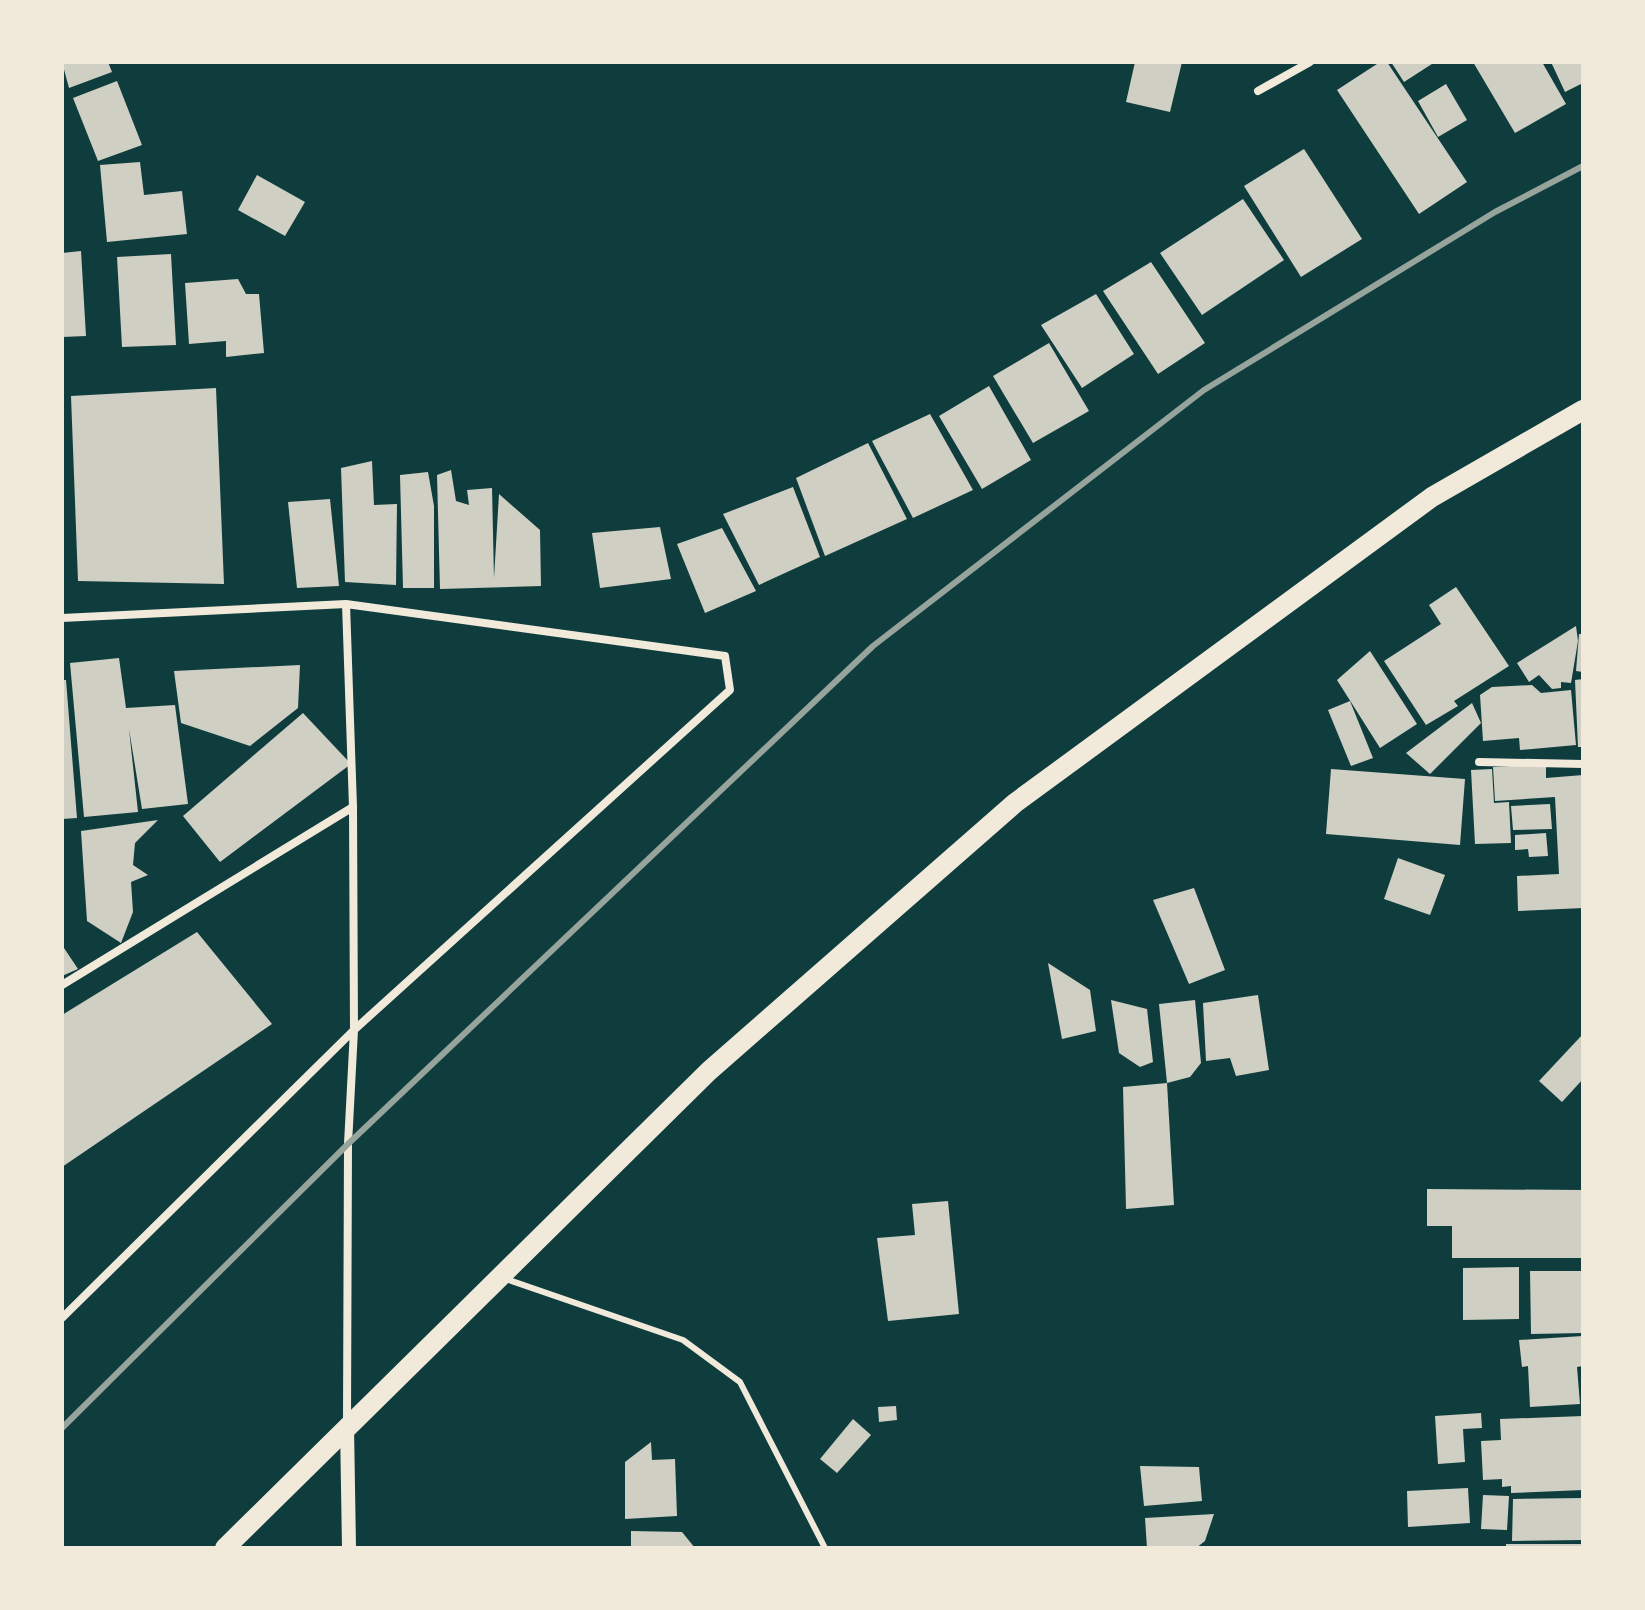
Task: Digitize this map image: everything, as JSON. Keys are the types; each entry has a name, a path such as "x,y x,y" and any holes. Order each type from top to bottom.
{"main road":[{"path":"225,1548 709,1071 1015,803 1432,497 1583,410"}],"street":[{"path":"1258,91 1310,62"},
{"path":"346,604 353,807 354,1030 348,1144 349,1548"},
{"path":"62,618 346,604 725,656 730,690 354,1030 62,1318"},
{"path":"1479,762 1583,764"},
{"path":"62,985 353,807"}],"lane":[{"path":"499,1277 683,1340 740,1382 825,1548"}],"building":[{"path":"62,62 108,62 112,72 69,88"},
{"path":"1135,62 1182,62 1170,112 1126,102"},
{"path":"1380,62 1387,62 1467,182 1419,214 1337,90"},
{"path":"1391,62 1435,62 1404,82"},
{"path":"1473,62 1542,62 1566,104 1515,133"},
{"path":"1551,62 1583,62 1583,83 1565,92"},
{"path":"117,81 142,145 98,161 73,98"},
{"path":"1446,84 1467,120 1438,137 1418,101"},
{"path":"1304,149 1362,239 1301,277 1244,186"},
{"path":"140,162 144,195 182,191 187,234 107,242 100,165"},
{"path":"257,175 305,202 285,236 238,210"},
{"path":"1243,199 1284,260 1202,315 1160,253"},
{"path":"81,251 86,336 62,337 62,253"},
{"path":"171,254 176,345 122,347 117,257"},
{"path":"1151,262 1205,343 1158,374 1103,291"},
{"path":"238,279 246,294 259,294 264,353 226,357 226,341 189,344 185,283"},
{"path":"1096,294 1134,354 1082,388 1041,325"},
{"path":"1049,343 1089,411 1033,443 993,376"},
{"path":"989,386 1031,460 982,489 939,416"},
{"path":"216,388 224,584 78,581 71,396"},
{"path":"930,414 973,490 913,518 872,441"},
{"path":"868,443 907,519 825,556 796,478"},
{"path":"372,461 374,505 397,504 396,585 345,582 341,468"},
{"path":"451,470 456,501 469,505 467,490 492,488 494,578 499,494 540,530 541,586 440,589 437,475"},
{"path":"428,472 434,506 434,588 403,588 400,475"},
{"path":"793,487 820,557 759,585 723,514"},
{"path":"330,499 339,586 297,588 288,502"},
{"path":"660,527 671,579 600,588 592,533"},
{"path":"722,528 756,591 705,613 677,544"},
{"path":"1456,587 1509,666 1454,701 1458,706 1426,725 1384,661 1441,624 1429,605"},
{"path":"1576,626 1578,641 1571,683 1561,682 1561,688 1552,689 1539,675 1529,682 1517,663"},
{"path":"1579,634 1583,634 1583,672 1576,671"},
{"path":"1370,651 1417,724 1380,748 1337,680"},
{"path":"119,658 126,708 175,705 188,804 142,809 129,729 138,812 84,817 70,663"},
{"path":"300,665 298,708 250,746 181,723 174,671"},
{"path":"1583,679 1583,747 1578,747 1575,680"},
{"path":"62,680 66,680 77,818 62,819"},
{"path":"1532,685 1541,693 1571,690 1576,745 1520,750 1519,738 1483,741 1480,695 1492,687"},
{"path":"1350,701 1373,758 1351,766 1328,710"},
{"path":"1472,703 1481,723 1430,774 1406,753"},
{"path":"303,713 351,764 220,862 183,816"},
{"path":"1546,764 1546,778 1583,775 1583,908 1518,911 1517,876 1559,874 1555,797 1495,801 1493,767"},
{"path":"1331,769 1465,779 1460,845 1326,834"},
{"path":"1492,769 1494,803 1509,802 1511,843 1475,844 1471,770"},
{"path":"1550,804 1552,829 1513,830 1511,806"},
{"path":"158,820 135,843 133,865 148,875 131,882 133,912 121,943 87,921 81,831"},
{"path":"1546,833 1548,856 1529,857 1528,849 1515,850 1515,835"},
{"path":"1398,858 1445,875 1430,915 1384,899"},
{"path":"1194,888 1225,970 1189,984 1153,900"},
{"path":"197,932 272,1024 62,1167 62,1015"},
{"path":"62,945 78,969 62,976"},
{"path":"1048,963 1090,990 1096,1031 1062,1039"},
{"path":"1258,995 1269,1070 1236,1076 1230,1058 1206,1061 1203,1003"},
{"path":"1111,1000 1147,1009 1153,1062 1140,1067 1119,1053"},
{"path":"1195,1000 1201,1063 1190,1077 1167,1083 1159,1004"},
{"path":"1583,1034 1583,1079 1562,1102 1539,1081"},
{"path":"1167,1083 1174,1205 1126,1209 1123,1087"},
{"path":"1427,1189 1583,1190 1583,1258 1452,1258 1452,1226 1427,1226"},
{"path":"948,1201 959,1314 888,1321 877,1238 915,1235 912,1204"},
{"path":"1519,1267 1519,1319 1463,1320 1463,1268"},
{"path":"1530,1271 1583,1271 1583,1333 1531,1334"},
{"path":"1583,1336 1583,1366 1577,1367 1580,1404 1530,1407 1528,1366 1522,1367 1519,1340"},
{"path":"896,1406 897,1420 879,1422 878,1407"},
{"path":"1481,1413 1482,1428 1463,1429 1465,1462 1438,1464 1435,1416"},
{"path":"1583,1416 1583,1490 1511,1493 1511,1486 1502,1487 1502,1479 1483,1480 1481,1441 1501,1440 1500,1419"},
{"path":"853,1419 871,1435 837,1473 820,1459"},
{"path":"651,1442 652,1460 675,1459 677,1516 625,1519 625,1462"},
{"path":"1140,1466 1199,1467 1202,1501 1144,1506"},
{"path":"1468,1488 1470,1523 1408,1527 1407,1491"},
{"path":"1483,1495 1509,1496 1507,1530 1481,1529"},
{"path":"1583,1498 1583,1540 1512,1541 1513,1499"},
{"path":"1214,1514 1205,1541 1196,1548 1147,1548 1145,1518"},
{"path":"631,1531 682,1532 695,1548 631,1548"},
{"path":"1506,1544 1583,1544 1583,1548 1506,1548"}],"railway":[{"path":"62,1428 348,1144 873,646 1204,390 1495,212 1583,166"}]}
